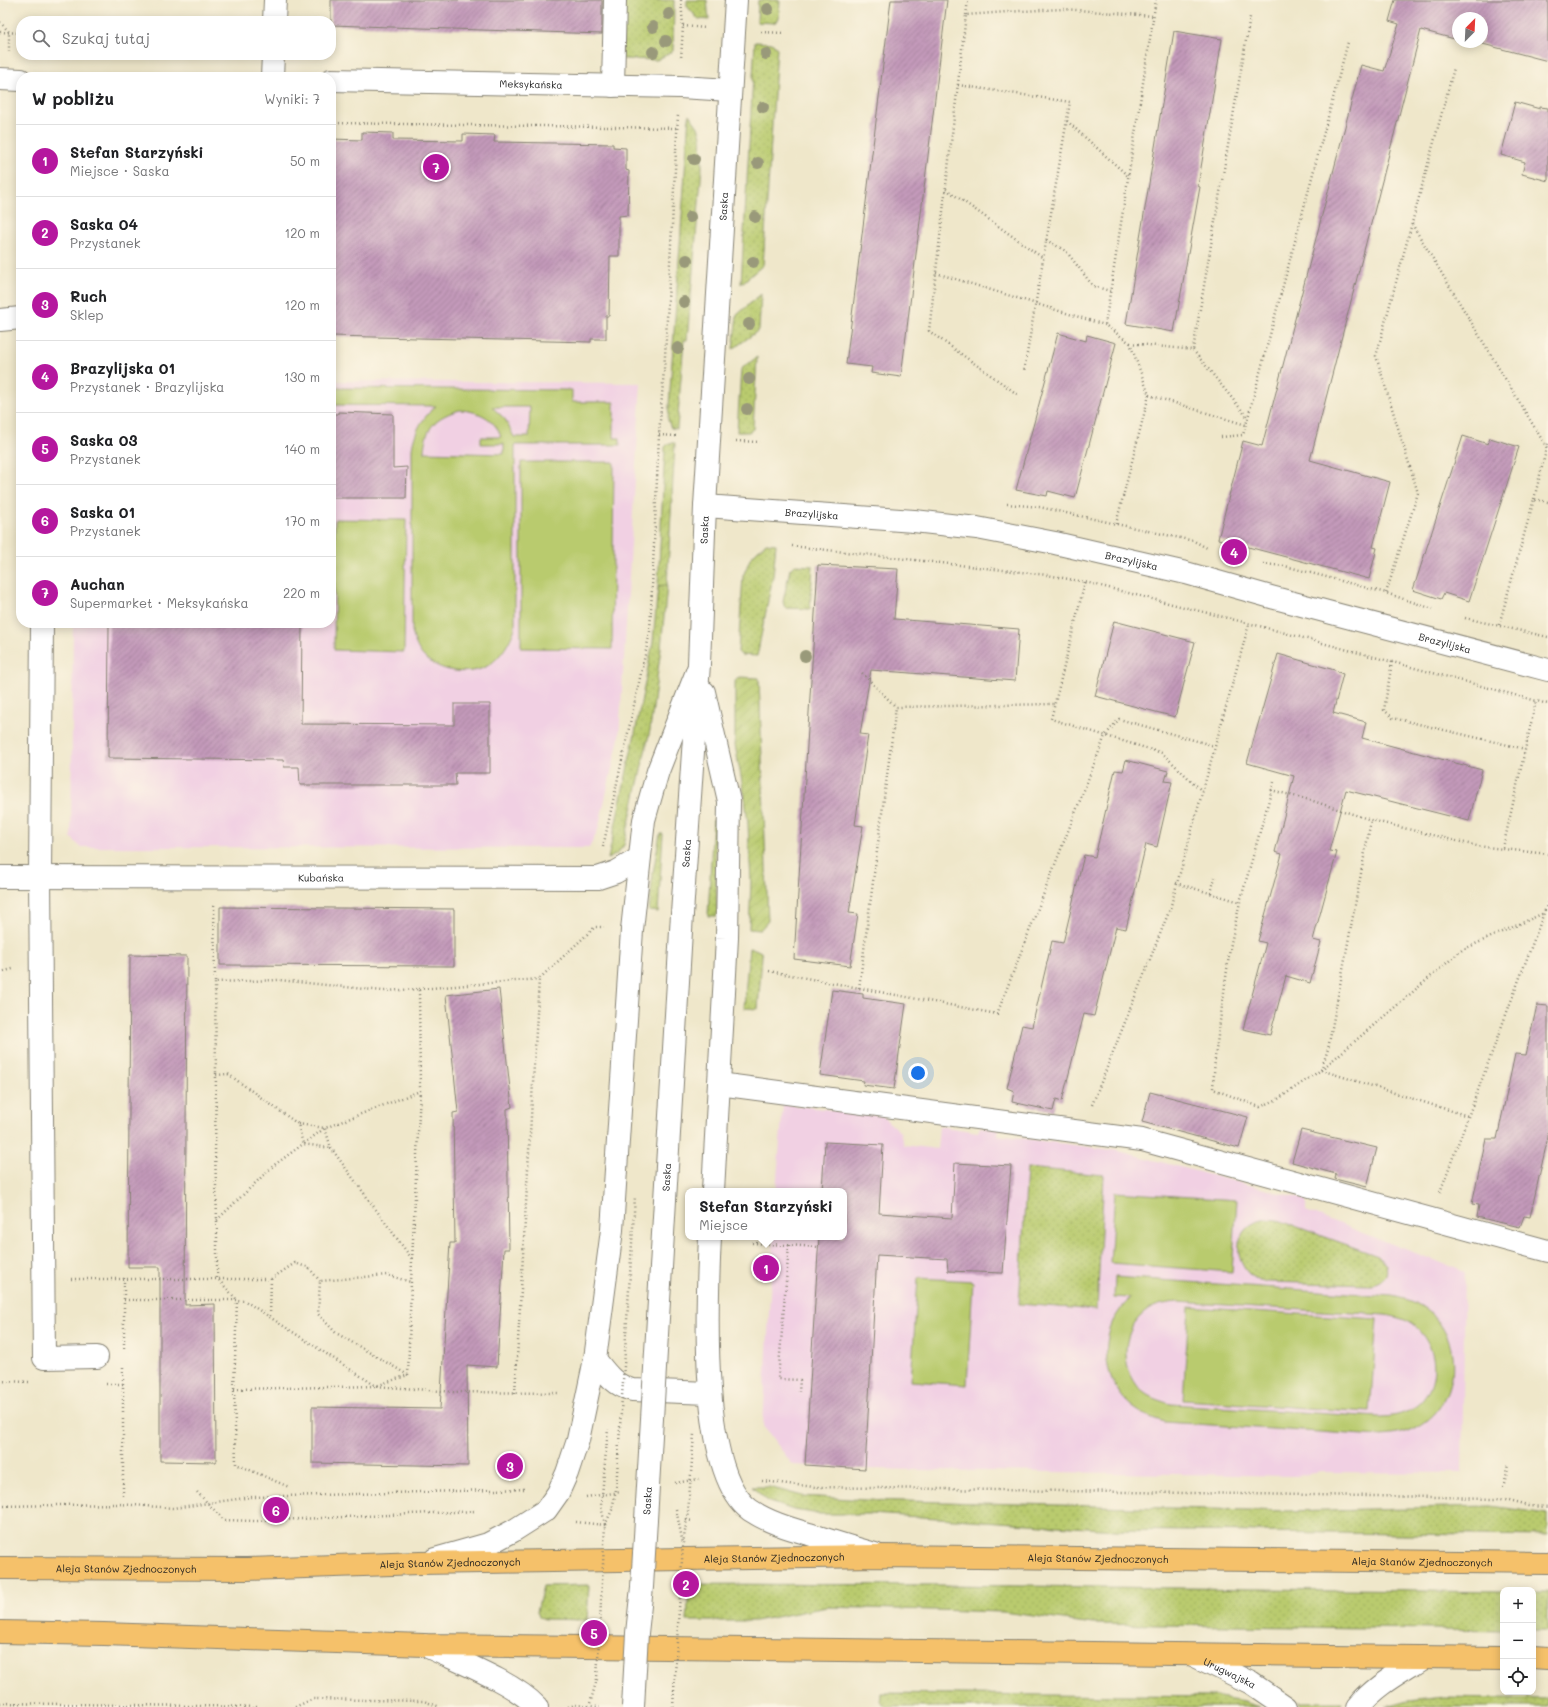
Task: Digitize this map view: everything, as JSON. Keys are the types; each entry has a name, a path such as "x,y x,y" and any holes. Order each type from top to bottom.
{"main road":[{"name":"Aleja Stanów Zjednoczonych","path":"0,1568 247,1569 420,1564 880,1556 1548,1563"},
{"path":"0,1632 424,1645 1500,1658"},
{"path":"1536,1658 1548,1659"}],"street":[{"path":"274,16 275,0"},
{"path":"613,86 615,0"},
{"name":"Saska","path":"633,1707 637,1632 642,1587 698,669 705,506 736,0"},
{"path":"272,72 273,60"},
{"path":"0,79 16,80"},
{"name":"Meksykańska","path":"336,80 730,90"},
{"path":"0,320 16,318"},
{"name":"Brazylijska","path":"705,506 914,521 977,528 1056,543 1186,572 1271,597 1548,670"},
{"path":"42,628 40,876 44,1358 97,1357"},
{"path":"420,1564 488,1544 513,1531 546,1510 558,1493 567,1473 578,1440 595,1359 612,1230 632,930 638,859 644,820 658,771 698,669"},
{"path":"698,669 729,801 727,938 713,1188"},
{"name":"Kubańska","path":"0,877 598,878 616,872 638,859"},
{"path":"719,1084 1142,1140 1548,1251"},
{"path":"710,1240 708,1354 709,1393 719,1447 727,1479 748,1509 780,1525 880,1556"},
{"path":"595,1359 612,1380 621,1386 632,1390 709,1393"},
{"path":"424,1645 501,1682 531,1701 536,1707"},
{"name":"Urugwajska","path":"1193,1655 1251,1683 1286,1707"},
{"path":"1357,1707 1365,1696 1392,1676 1423,1657"}],"path":[{"path":"681,0 683,26 681,66"},
{"path":"968,0 929,331 1017,394"},
{"path":"1105,325 1156,0"},
{"path":"966,15 1064,10 1153,16"},
{"path":"1193,350 1250,17"},
{"path":"0,22 9,32"},
{"path":"683,26 711,28"},
{"path":"0,32 16,33"},
{"path":"756,32 784,33"},
{"path":"1220,437 1243,435 1348,42"},
{"path":"1386,593 1418,493 1376,356 1454,68"},
{"path":"958,85 1070,102 1024,371"},
{"path":"603,848 650,632 659,435 665,356 678,110"},
{"path":"1067,121 1128,176"},
{"path":"336,123 677,128"},
{"path":"946,188 1043,258"},
{"path":"1412,224 1547,448"},
{"path":"1046,240 1066,251 1093,286 1110,291"},
{"path":"936,273 1105,325 1130,343 1193,350 1248,419"},
{"path":"1116,524 1150,395 1130,343"},
{"path":"1150,395 1246,425"},
{"path":"659,435 676,436"},
{"path":"736,441 760,442"},
{"path":"1499,625 1548,443"},
{"path":"1534,499 1548,502"},
{"path":"792,546 1047,575 1085,582 1548,704"},
{"path":"1085,582 1051,719 1162,753 1202,791"},
{"path":"1081,1131 1170,909 1249,624"},
{"path":"1392,662 1384,710 1393,718 1525,749"},
{"path":"862,673 896,707 1054,704"},
{"path":"1503,848 1536,701"},
{"path":"859,988 896,707"},
{"path":"769,971 997,1014 1105,736 1119,719 1215,746"},
{"path":"1274,782 1240,902 1230,948 1215,1058 1213,1089 1260,1107 1278,1099 1321,1070 1462,950 1544,913"},
{"path":"1271,790 1310,800 1371,820 1477,846 1548,854"},
{"path":"1321,1070 1328,1049 1371,820"},
{"path":"1210,894 1215,877"},
{"path":"214,878 217,1278 237,1300 234,1389 236,1464 289,1487"},
{"path":"1176,883 1240,902"},
{"path":"1431,1219 1548,902"},
{"path":"215,982 279,980 383,991 539,979 595,927"},
{"path":"515,1393 539,979"},
{"path":"408,1375 420,1091 419,989"},
{"path":"1321,1070 1468,1116"},
{"path":"216,1075 228,1074 298,1124 326,1128"},
{"path":"217,1220 273,1166 326,1128 420,1091"},
{"path":"298,1124 304,1144"},
{"path":"326,1128 331,1148 412,1259"},
{"path":"304,1144 331,1148"},
{"path":"604,1525 612,1510 616,1489 636,1194"},
{"path":"752,1243 819,1247"},
{"path":"789,1245 778,1379 800,1380 798,1392"},
{"path":"43,1279 270,1279 295,1263 309,1268 320,1281 318,1314 336,1333 408,1375"},
{"path":"320,1281 388,1275 411,1282"},
{"path":"124,1278 124,1354"},
{"path":"270,1279 270,1317"},
{"path":"124,1300 245,1301 376,1386"},
{"path":"123,1496 124,1361"},
{"path":"376,1386 408,1375"},
{"path":"234,1389 376,1386 454,1392 563,1394"},
{"path":"589,1707 597,1679 604,1525 601,1506 608,1429"},
{"path":"673,1707 683,1544 694,1434"},
{"path":"1503,1486 1509,1464"},
{"path":"0,1506 120,1504 173,1508 252,1497 528,1488"},
{"path":"974,1489 1497,1498 1529,1506 1548,1507"},
{"path":"197,1492 224,1520 256,1521 476,1511"},
{"path":"686,1520 694,1521"},
{"path":"576,1522 604,1525"},
{"path":"295,1707 312,1699 424,1701 440,1707"},
{"path":"0,1703 260,1707"},
{"path":"568,1707 576,1705 600,1707"}],"shaded area":[{"path":"336,381 641,383 619,738 598,830 589,848 80,847 71,837 73,628 336,628"},
{"path":"783,1104 882,1116 900,1132 904,1145 937,1149 939,1126 978,1132 980,1127 999,1129 998,1135 1119,1151 1306,1200 1306,1211 1465,1272 1462,1473 1321,1472 1297,1476 865,1469 793,1465 763,1426 773,1240 847,1240 847,1188 776,1188"}],"green space":[{"path":"624,0 674,0 673,51 657,60 622,59"},
{"path":"687,0 707,0 709,20 698,19 687,6"},
{"path":"758,0 780,0 779,19 774,23 757,22"},
{"path":"755,42 772,43 777,48 763,265 741,284"},
{"path":"689,114 698,127 701,136 702,168 687,340 684,340 677,429 671,428 668,420"},
{"path":"761,294 759,330 733,349 737,315"},
{"path":"757,357 753,429 749,432 737,432 741,369"},
{"path":"336,388 572,390 572,402 614,402 614,438 620,438 620,445 515,445 515,628 511,638 498,657 489,665 473,671 455,671 437,666 423,656 416,644 412,631 412,449 420,425 436,406 336,405","holes":["492,407 530,407 529,437 514,437 505,419","460,410 479,414 490,420 495,425 501,437 481,437 481,444 504,444 504,454 424,452 425,443 430,429 439,419"]},
{"path":"669,443 675,443 667,585 658,586 665,447"},
{"path":"521,462 614,462 612,649 521,648"},
{"path":"336,519 406,520 404,652 334,650 334,628 336,628"},
{"path":"766,543 776,544 773,576 757,656 741,655 738,652 743,576 751,557"},
{"path":"795,565 813,566 810,609 785,608 783,602 790,569"},
{"path":"667,585 661,648 650,730 624,845 617,854 608,859 653,642 658,586"},
{"path":"739,677 759,678 768,921 760,930 749,929 751,882 748,825 745,798 735,745 735,681"},
{"path":"713,820 715,821 717,916 708,916"},
{"path":"660,834 663,834 658,912 649,911 653,873"},
{"path":"749,948 761,952 762,956 758,1009 744,1008"},
{"path":"1027,1168 1104,1175 1097,1310 1019,1304"},
{"path":"1115,1192 1237,1200 1232,1272 1110,1263"},
{"path":"1266,1219 1278,1220 1378,1256 1386,1265 1387,1269 1385,1276 1378,1283 1370,1285 1268,1282 1254,1278 1243,1265 1240,1258 1239,1242 1242,1234 1247,1228 1254,1223"},
{"path":"1115,1277 1392,1296 1411,1301 1421,1306 1436,1318 1446,1334 1451,1351 1453,1370 1449,1388 1442,1404 1430,1419 1409,1431 1389,1435 1380,1436 1165,1422 1144,1414 1129,1404 1116,1388 1110,1375 1107,1361 1109,1334 1121,1309 1131,1298 1114,1297","holes":["1178,1302 1385,1315 1405,1320 1413,1324 1424,1336 1430,1347 1434,1371 1432,1383 1427,1394 1419,1404 1408,1411 1393,1416 1378,1417 1171,1404 1144,1393 1134,1381 1126,1359 1128,1337 1132,1327 1148,1310 1166,1303"]},
{"path":"918,1278 973,1281 967,1385 911,1381"},
{"path":"1189,1307 1377,1319 1370,1412 1183,1400"},
{"path":"752,1487 769,1487 802,1496 866,1500 1287,1511 1490,1506 1548,1514 1548,1536 1116,1530 869,1514 820,1514 794,1510 769,1502"},
{"path":"689,1584 940,1585 1500,1592 1500,1630 1094,1624 1003,1612 827,1607 755,1621 687,1621"},
{"path":"589,1585 587,1620 545,1619 539,1617 537,1611 543,1586"},
{"path":"1536,1592 1548,1592 1548,1630 1536,1630"},
{"path":"881,1693 1213,1697 1244,1702 1260,1707 887,1707 881,1701"},
{"path":"1444,1697 1548,1699 1548,1707 1386,1707 1409,1701"},
{"path":"1298,1702 1342,1702 1338,1707 1303,1707"}],"building":[{"path":"331,0 602,0 602,34 336,25 336,16 331,16"},
{"path":"891,0 947,0 901,377 871,373 872,367 846,364"},
{"path":"1395,0 1548,0 1548,61 1488,45 1488,12 1452,12 1452,38 1421,30 1310,460 1390,482 1373,547 1377,548 1369,579 1218,539 1243,441 1262,446 1361,65 1384,71 1399,24 1389,21"},
{"path":"1174,31 1222,39 1198,186 1200,187 1174,332 1126,324"},
{"path":"1515,102 1540,109 1540,107 1548,108 1548,181 1522,174 1525,162 1501,155"},
{"path":"362,132 393,133 393,140 463,141 463,134 495,135 494,142 613,144 613,147 626,148 626,170 629,171 628,215 619,216 619,256 610,256 609,316 606,316 606,339 591,339 591,342 336,336 336,139 362,140"},
{"path":"1058,333 1086,341 1087,335 1116,343 1075,498 1048,491 1047,496 1016,490"},
{"path":"338,412 393,414 393,468 407,467 406,498 336,498 336,414 338,414"},
{"path":"1463,436 1488,444 1490,438 1519,447 1469,601 1444,593 1441,599 1413,590"},
{"path":"818,565 898,569 894,619 1019,629 1015,681 871,670 860,734 868,735 855,825 863,826 849,913 858,914 850,966 794,959"},
{"path":"1114,621 1195,642 1175,717 1095,696"},
{"path":"109,628 302,628 301,724 454,725 454,704 490,704 490,773 455,773 456,785 300,785 299,767 284,767 283,760 108,758"},
{"path":"1278,654 1338,671 1343,674 1333,713 1366,722 1362,738 1482,770 1469,821 1346,790 1329,851 1337,852 1313,940 1321,942 1310,983 1286,976 1270,1035 1243,1029 1266,943 1258,941 1282,854 1275,852 1294,776 1247,763"},
{"path":"1126,760 1168,771 1165,781 1172,782 1157,847 1146,844 1126,929 1116,927 1094,1016 1084,1014 1062,1101 1056,1099 1053,1111 1012,1102 1014,1091 1007,1088 1022,1025 1032,1027 1052,941 1063,943 1084,855 1095,857 1115,770 1123,771"},
{"path":"220,907 454,909 454,966 220,965"},
{"path":"130,955 187,956 185,1305 215,1304 216,1462 160,1461 160,1267 128,1267"},
{"path":"499,989 512,1107 507,1109 509,1249 504,1249 497,1367 467,1365 468,1466 312,1463 312,1407 440,1409 450,1243 455,1243 453,1113 458,1112 446,995"},
{"path":"832,990 863,994 863,998 906,1004 894,1089 863,1085 864,1081 820,1075"},
{"path":"1537,1005 1548,1006 1548,1137 1530,1217 1524,1216 1520,1227 1477,1217 1479,1205 1472,1204 1486,1139 1497,1139 1515,1054 1526,1055"},
{"path":"1150,1092 1248,1117 1239,1148 1142,1122"},
{"path":"1301,1130 1377,1148 1367,1187 1335,1179 1336,1174 1292,1162"},
{"path":"825,1142 883,1145 879,1213 952,1218 955,1163 1011,1166 1003,1273 948,1271 947,1259 877,1255 865,1469 805,1465 819,1240 847,1240 847,1188 822,1188"}],"place":[{"name":"Auchan","path":"436,167"},
{"name":"Brazylijska 01","path":"1234,552"},
{"name":"Stefan Starzyński","path":"766,1268"},
{"name":"Ruch","path":"510,1466"},
{"name":"Saska 01","path":"276,1510"},
{"name":"Saska 04","path":"686,1584"},
{"name":"Saska 03","path":"594,1633"}]}
